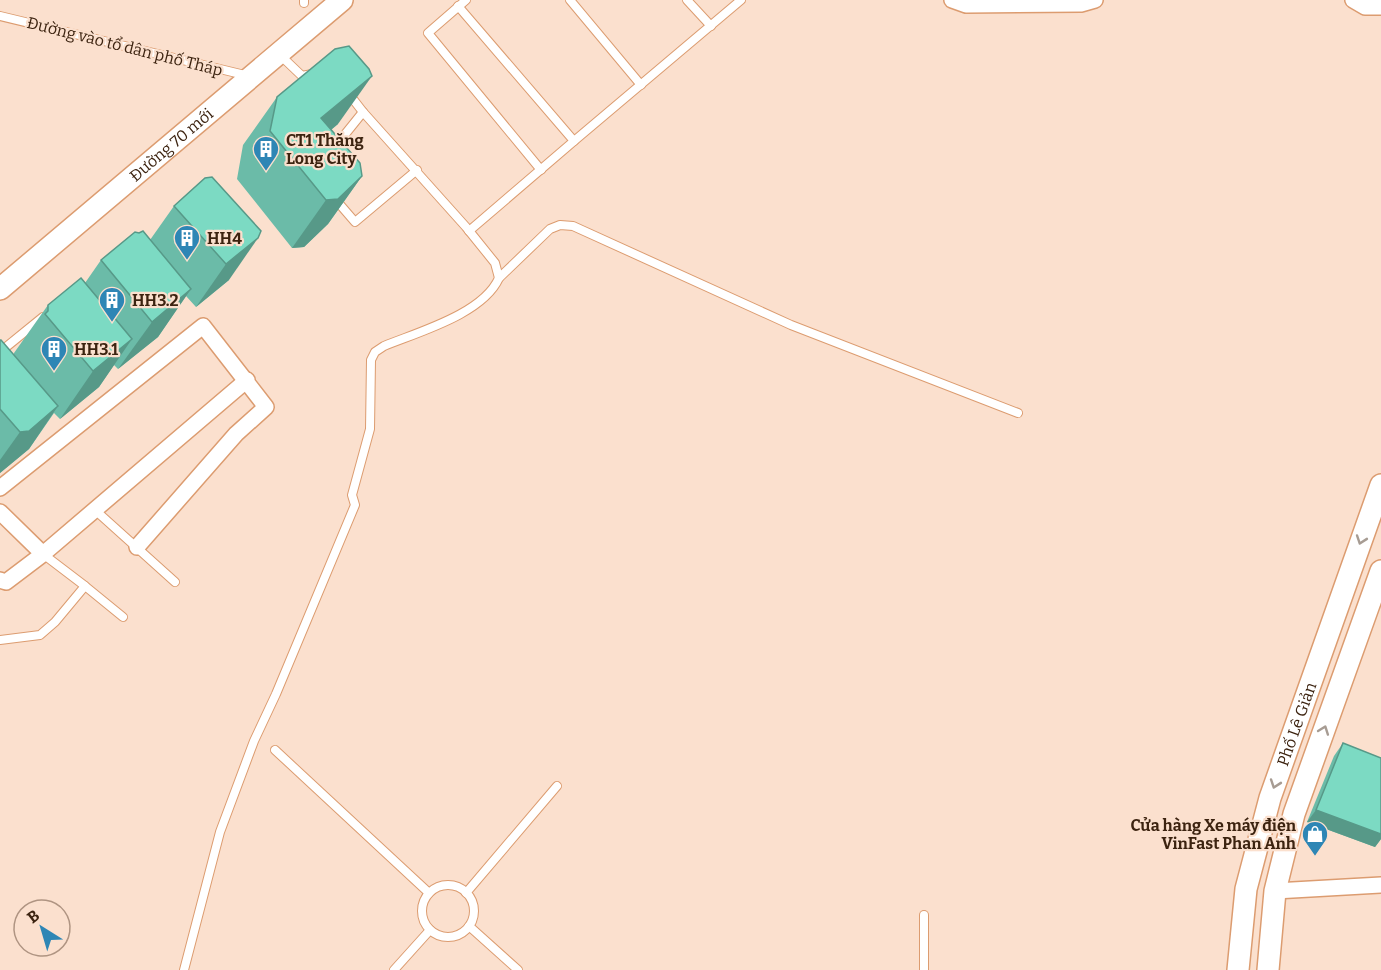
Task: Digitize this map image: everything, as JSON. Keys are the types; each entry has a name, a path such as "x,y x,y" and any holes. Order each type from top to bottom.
{"main road":[{"name":"Đường 70 mới","path":"0,289 342,0"},
{"name":"Phố Lê Giản","path":"1238,970 1246,889 1270,798 1381,485"},
{"name":"Phố Lê Giản","path":"1268,970 1275,891 1294,814 1381,571"}],"street":[{"path":"952,0 966,5 1081,4 1095,0"},
{"path":"1353,0 1365,7 1381,7"},
{"path":"0,488 204,326 266,407 236,434 137,547"},
{"path":"0,580 6,582 43,554 247,380"},
{"path":"0,512 43,554"},
{"path":"1275,891 1380,882"}],"lane":[{"path":"466,0 428,33 541,170"},
{"path":"570,0 641,85"},
{"path":"687,0 711,26"},
{"path":"469,231 741,0"},
{"path":"458,6 574,141"},
{"name":"Đường vào tổ dân phố Tháp","path":"0,16 251,76"},
{"path":"278,53 302,76 321,71"},
{"path":"343,86 363,112 469,231 495,263 499,278"},
{"path":"327,158 363,112"},
{"path":"327,190 355,222 417,170"},
{"path":"184,970 224,822 254,741 355,505 352,495 369,429 371,360 375,352 394,342 452,320 467,310 485,295 499,278 550,229 560,225 573,226 791,326 1018,413"},
{"path":"4,353 48,313"},
{"path":"95,510 175,582"},
{"path":"43,554 123,617"},
{"path":"0,640 40,635 55,622 85,586"},
{"path":"274,750 429,893"},
{"path":"466,893 557,786"},
{"path":"452,886 466,893 473,909 469,926 454,936 437,935 430,930 422,916 422,907 429,893 436,888 452,886"},
{"path":"924,915 924,970"},
{"path":"469,926 518,970"},
{"path":"394,970 430,930"}],"building":[{"path":"349,46 369,69 372,76 321,118 360,163 362,176 338,199 326,200 270,131 277,97 335,49"},
{"path":"212,177 261,231 258,238 226,264 174,206 205,178"},
{"path":"143,231 191,289 152,322 101,260 135,232"},
{"path":"81,278 132,339 93,371 45,314 48,311 48,305"},
{"path":"0,340 58,406 29,431 20,432 0,409"},
{"path":"1343,743 1381,758 1381,834 1316,810"}],"place":[{"name":"CT1 Thăng Long City","path":"266,172"},
{"name":"HH4","path":"187,261"},
{"name":"HH3.2","path":"112,323"},
{"name":"HH3.1","path":"54,372"},
{"name":"Cửa hàng Xe máy điện VinFast Phan Anh","path":"1315,857"}]}
